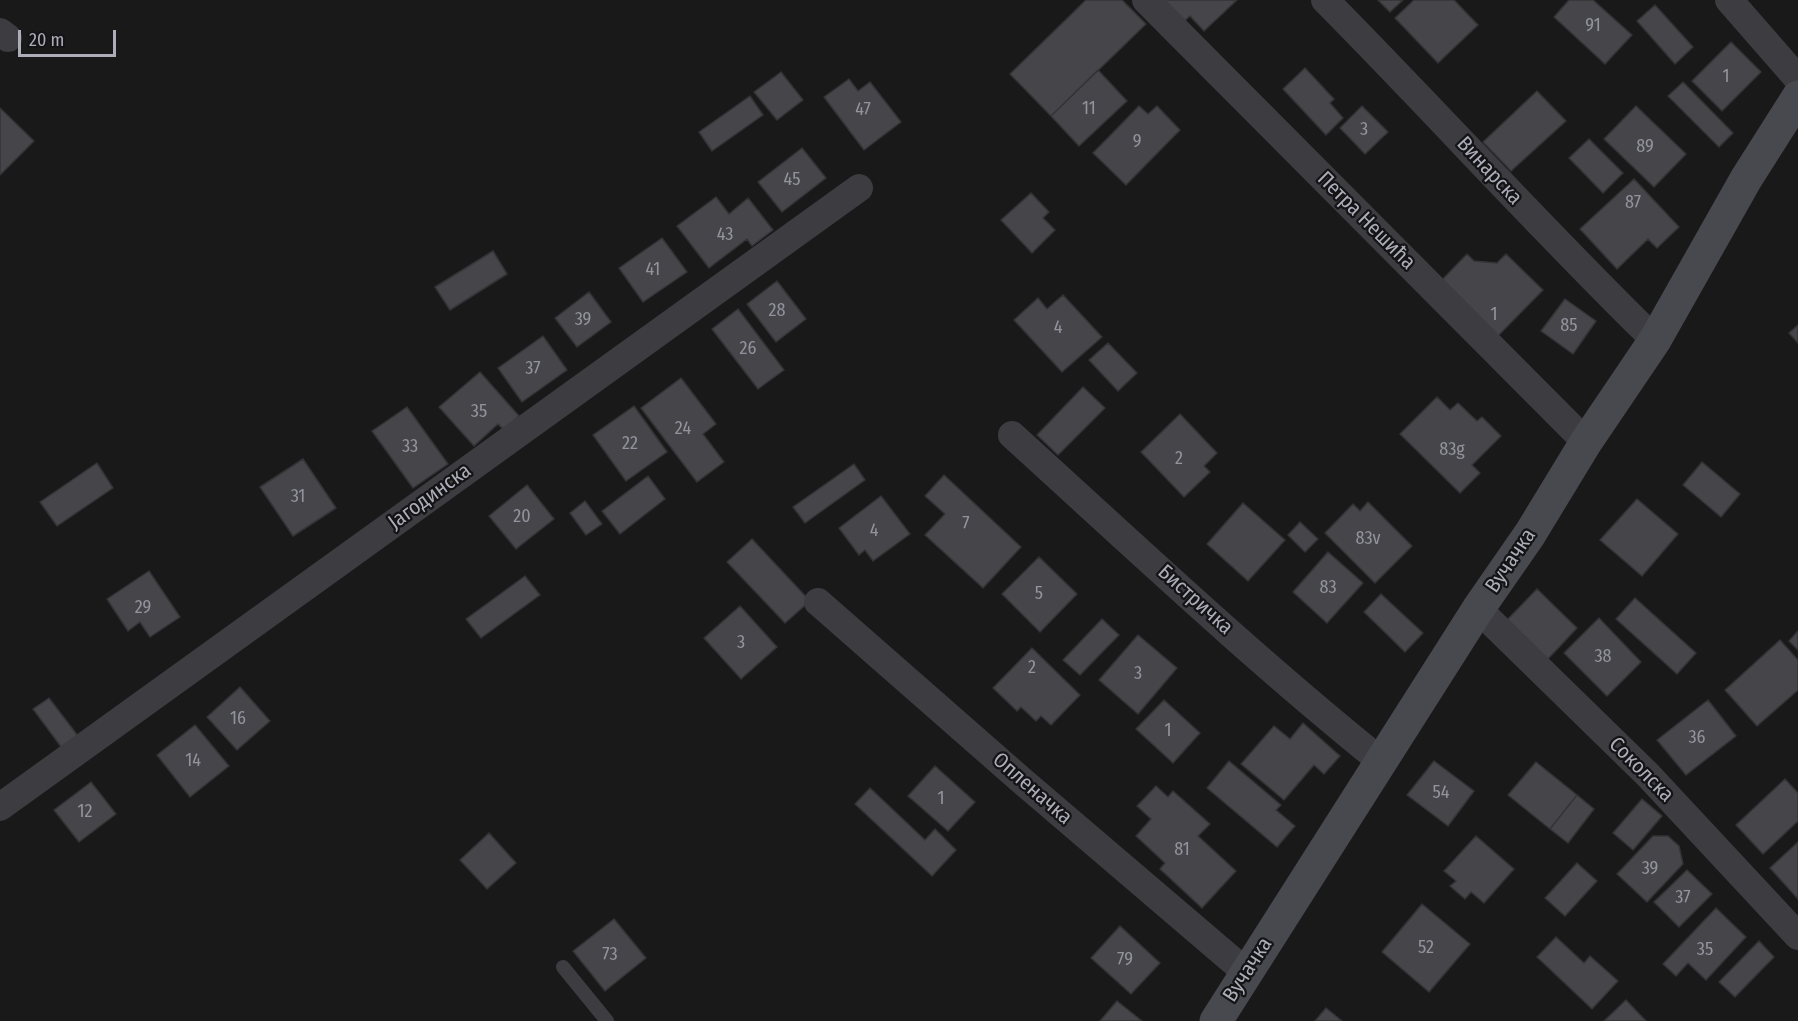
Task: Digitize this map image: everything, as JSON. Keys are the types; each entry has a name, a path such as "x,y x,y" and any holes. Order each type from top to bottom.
{"street":[{"name":"Петра Нешића","path":"1146,0 1586,442"},
{"name":"Винарска","path":"1325,0 1391,66 1569,256 1655,340"},
{"path":"1729,0 1798,79"},
{"name":"Вучачка","path":"1216,1021 1478,609 1530,534 1586,442 1655,340 1746,179 1798,97"},
{"name":"Јагодинска","path":"0,807 859,188"},
{"name":"Бистричка","path":"1012,435 1171,580 1382,762"},
{"name":"Опленачка","path":"818,602 1021,780 1247,973"},
{"name":"Соколска","path":"1478,609 1648,775 1798,936"}],"lane":[{"path":"562,967 607,1021"}],"building":[{"path":"1086,0 1122,0 1146,24 1051,116 1010,74"},
{"path":"1155,0 1237,0 1204,31 1190,16 1180,25"},
{"path":"1378,0 1403,0 1390,12"},
{"path":"1414,0 1454,0 1478,25 1438,63 1395,18"},
{"path":"1569,0 1593,0 1632,35 1605,64 1554,17"},
{"path":"1655,5 1693,47 1675,64 1637,21"},
{"path":"1731,42 1761,72 1722,111 1692,81"},
{"path":"1305,68 1334,99 1330,103 1343,118 1326,135 1283,89"},
{"path":"1098,70 1127,101 1079,146 1051,116"},
{"path":"781,72 803,100 777,120 754,92"},
{"path":"849,79 858,91 870,82 901,122 864,150 824,97"},
{"path":"1683,82 1733,133 1719,147 1668,96"},
{"path":"1537,91 1566,121 1511,171 1483,142"},
{"path":"750,96 763,115 712,151 699,132"},
{"path":"1139,106 1148,114 1157,106 1180,130 1126,185 1093,153"},
{"path":"1362,106 1388,132 1365,154 1340,128"},
{"path":"1636,106 1686,154 1654,187 1604,139"},
{"path":"0,108 34,141 0,175"},
{"path":"1589,139 1623,173 1603,193 1569,158"},
{"path":"802,148 826,178 782,212 758,182"},
{"path":"1634,179 1679,227 1657,248 1648,239 1617,269 1580,229"},
{"path":"1031,193 1049,212 1043,218 1055,230 1032,253 1001,220"},
{"path":"716,197 729,214 748,198 773,230 752,246 747,239 709,268 677,226"},
{"path":"662,238 687,272 643,302 619,268"},
{"path":"493,251 507,274 450,310 435,287"},
{"path":"1467,254 1474,261 1497,263 1506,254 1543,290 1494,340 1437,285"},
{"path":"777,281 806,319 776,342 747,304"},
{"path":"589,292 611,322 577,347 555,318"},
{"path":"1063,295 1102,337 1062,372 1014,320 1038,298 1047,309"},
{"path":"1565,299 1596,321 1573,354 1541,331"},
{"path":"738,309 784,370 758,389 712,329"},
{"path":"1798,325 1798,343 1789,333"},
{"path":"543,336 567,370 522,402 498,368"},
{"path":"1108,343 1137,373 1118,391 1089,360"},
{"path":"480,372 519,416 504,430 498,424 474,446 439,407"},
{"path":"681,378 716,424 703,434 724,462 697,482 641,408"},
{"path":"1083,387 1105,408 1058,455 1037,435"},
{"path":"1437,397 1450,410 1458,403 1477,421 1482,417 1501,436 1472,465 1480,473 1460,493 1400,434"},
{"path":"634,406 667,452 626,481 593,435"},
{"path":"407,407 448,464 413,488 372,431"},
{"path":"1180,414 1217,453 1204,466 1210,472 1184,497 1141,452"},
{"path":"303,459 336,508 293,536 260,487"},
{"path":"1702,462 1740,494 1721,517 1683,485"},
{"path":"97,463 113,488 57,526 40,502"},
{"path":"854,464 865,480 805,523 793,507"},
{"path":"944,475 1021,547 983,588 925,535 945,514 925,496"},
{"path":"648,476 665,499 620,534 602,511"},
{"path":"527,485 554,519 516,549 489,516"},
{"path":"881,496 910,534 873,561 865,550 859,555 839,528"},
{"path":"1637,499 1678,534 1642,576 1600,540"},
{"path":"585,501 602,524 586,535 570,513"},
{"path":"1368,502 1412,546 1375,583 1325,533 1353,504 1360,511"},
{"path":"1243,503 1285,540 1248,581 1207,544"},
{"path":"1300,522 1318,539 1305,552 1288,535"},
{"path":"752,539 810,601 785,623 727,562"},
{"path":"1328,552 1363,583 1327,623 1293,592"},
{"path":"1039,557 1077,594 1040,632 1002,594"},
{"path":"149,571 180,617 150,637 140,622 128,631 107,599"},
{"path":"525,576 540,595 481,638 466,619"},
{"path":"1537,589 1577,628 1547,660 1506,621"},
{"path":"1381,594 1423,633 1405,652 1364,612"},
{"path":"1635,598 1696,653 1677,674 1616,619"},
{"path":"740,606 777,647 741,679 704,638"},
{"path":"1599,618 1641,662 1607,696 1564,653"},
{"path":"1102,619 1119,635 1080,675 1063,660"},
{"path":"1798,631 1798,650 1789,641"},
{"path":"1138,635 1177,668 1138,714 1099,680"},
{"path":"1780,640 1798,660 1798,690 1757,726 1725,690"},
{"path":"1032,648 1080,695 1051,725 1041,716 1036,721 1021,707 1017,711 993,688"},
{"path":"240,687 270,721 237,750 207,717"},
{"path":"49,698 78,736 62,748 33,709"},
{"path":"1164,700 1200,733 1173,763 1136,729"},
{"path":"1708,700 1736,736 1686,775 1657,740"},
{"path":"1303,723 1340,756 1324,774 1314,765 1284,800 1241,764 1274,726 1290,739"},
{"path":"195,725 229,766 190,797 157,755"},
{"path":"1229,761 1281,805 1276,810 1295,826 1277,847 1207,788"},
{"path":"1434,761 1474,791 1448,826 1407,795"},
{"path":"1536,762 1577,795 1550,829 1508,795"},
{"path":"935,766 975,802 948,831 908,796"},
{"path":"1785,779 1798,793 1798,821 1763,854 1736,825"},
{"path":"91,782 116,814 79,842 54,810"},
{"path":"1156,786 1168,797 1173,791 1210,824 1198,836 1236,871 1202,908 1160,869 1165,863 1136,836 1151,819 1137,806"},
{"path":"870,788 925,840 935,829 956,850 932,876 855,804"},
{"path":"1577,795 1594,809 1568,843 1550,829"},
{"path":"1642,799 1662,816 1633,850 1613,833"},
{"path":"489,833 516,863 487,889 460,860"},
{"path":"1476,836 1514,869 1484,903 1471,892 1465,899 1450,886 1456,881 1444,871"},
{"path":"1653,836 1668,836 1679,846 1683,864 1647,902 1617,874"},
{"path":"1798,842 1798,899 1770,868"},
{"path":"1577,863 1597,881 1565,916 1545,898"},
{"path":"1687,870 1712,894 1679,927 1654,902"},
{"path":"1422,904 1470,944 1429,992 1382,952"},
{"path":"1716,908 1746,937 1706,980 1688,963 1676,976 1663,964"},
{"path":"614,919 646,958 605,991 573,951"},
{"path":"1120,926 1160,963 1131,994 1091,958"},
{"path":"1556,937 1584,963 1590,956 1618,981 1592,1009 1537,957"},
{"path":"1759,941 1774,957 1735,997 1719,982"},
{"path":"1626,1000 1646,1021 1604,1021"},
{"path":"1117,1001 1142,1021 1100,1021"},
{"path":"1326,1008 1342,1021 1315,1021"}]}
